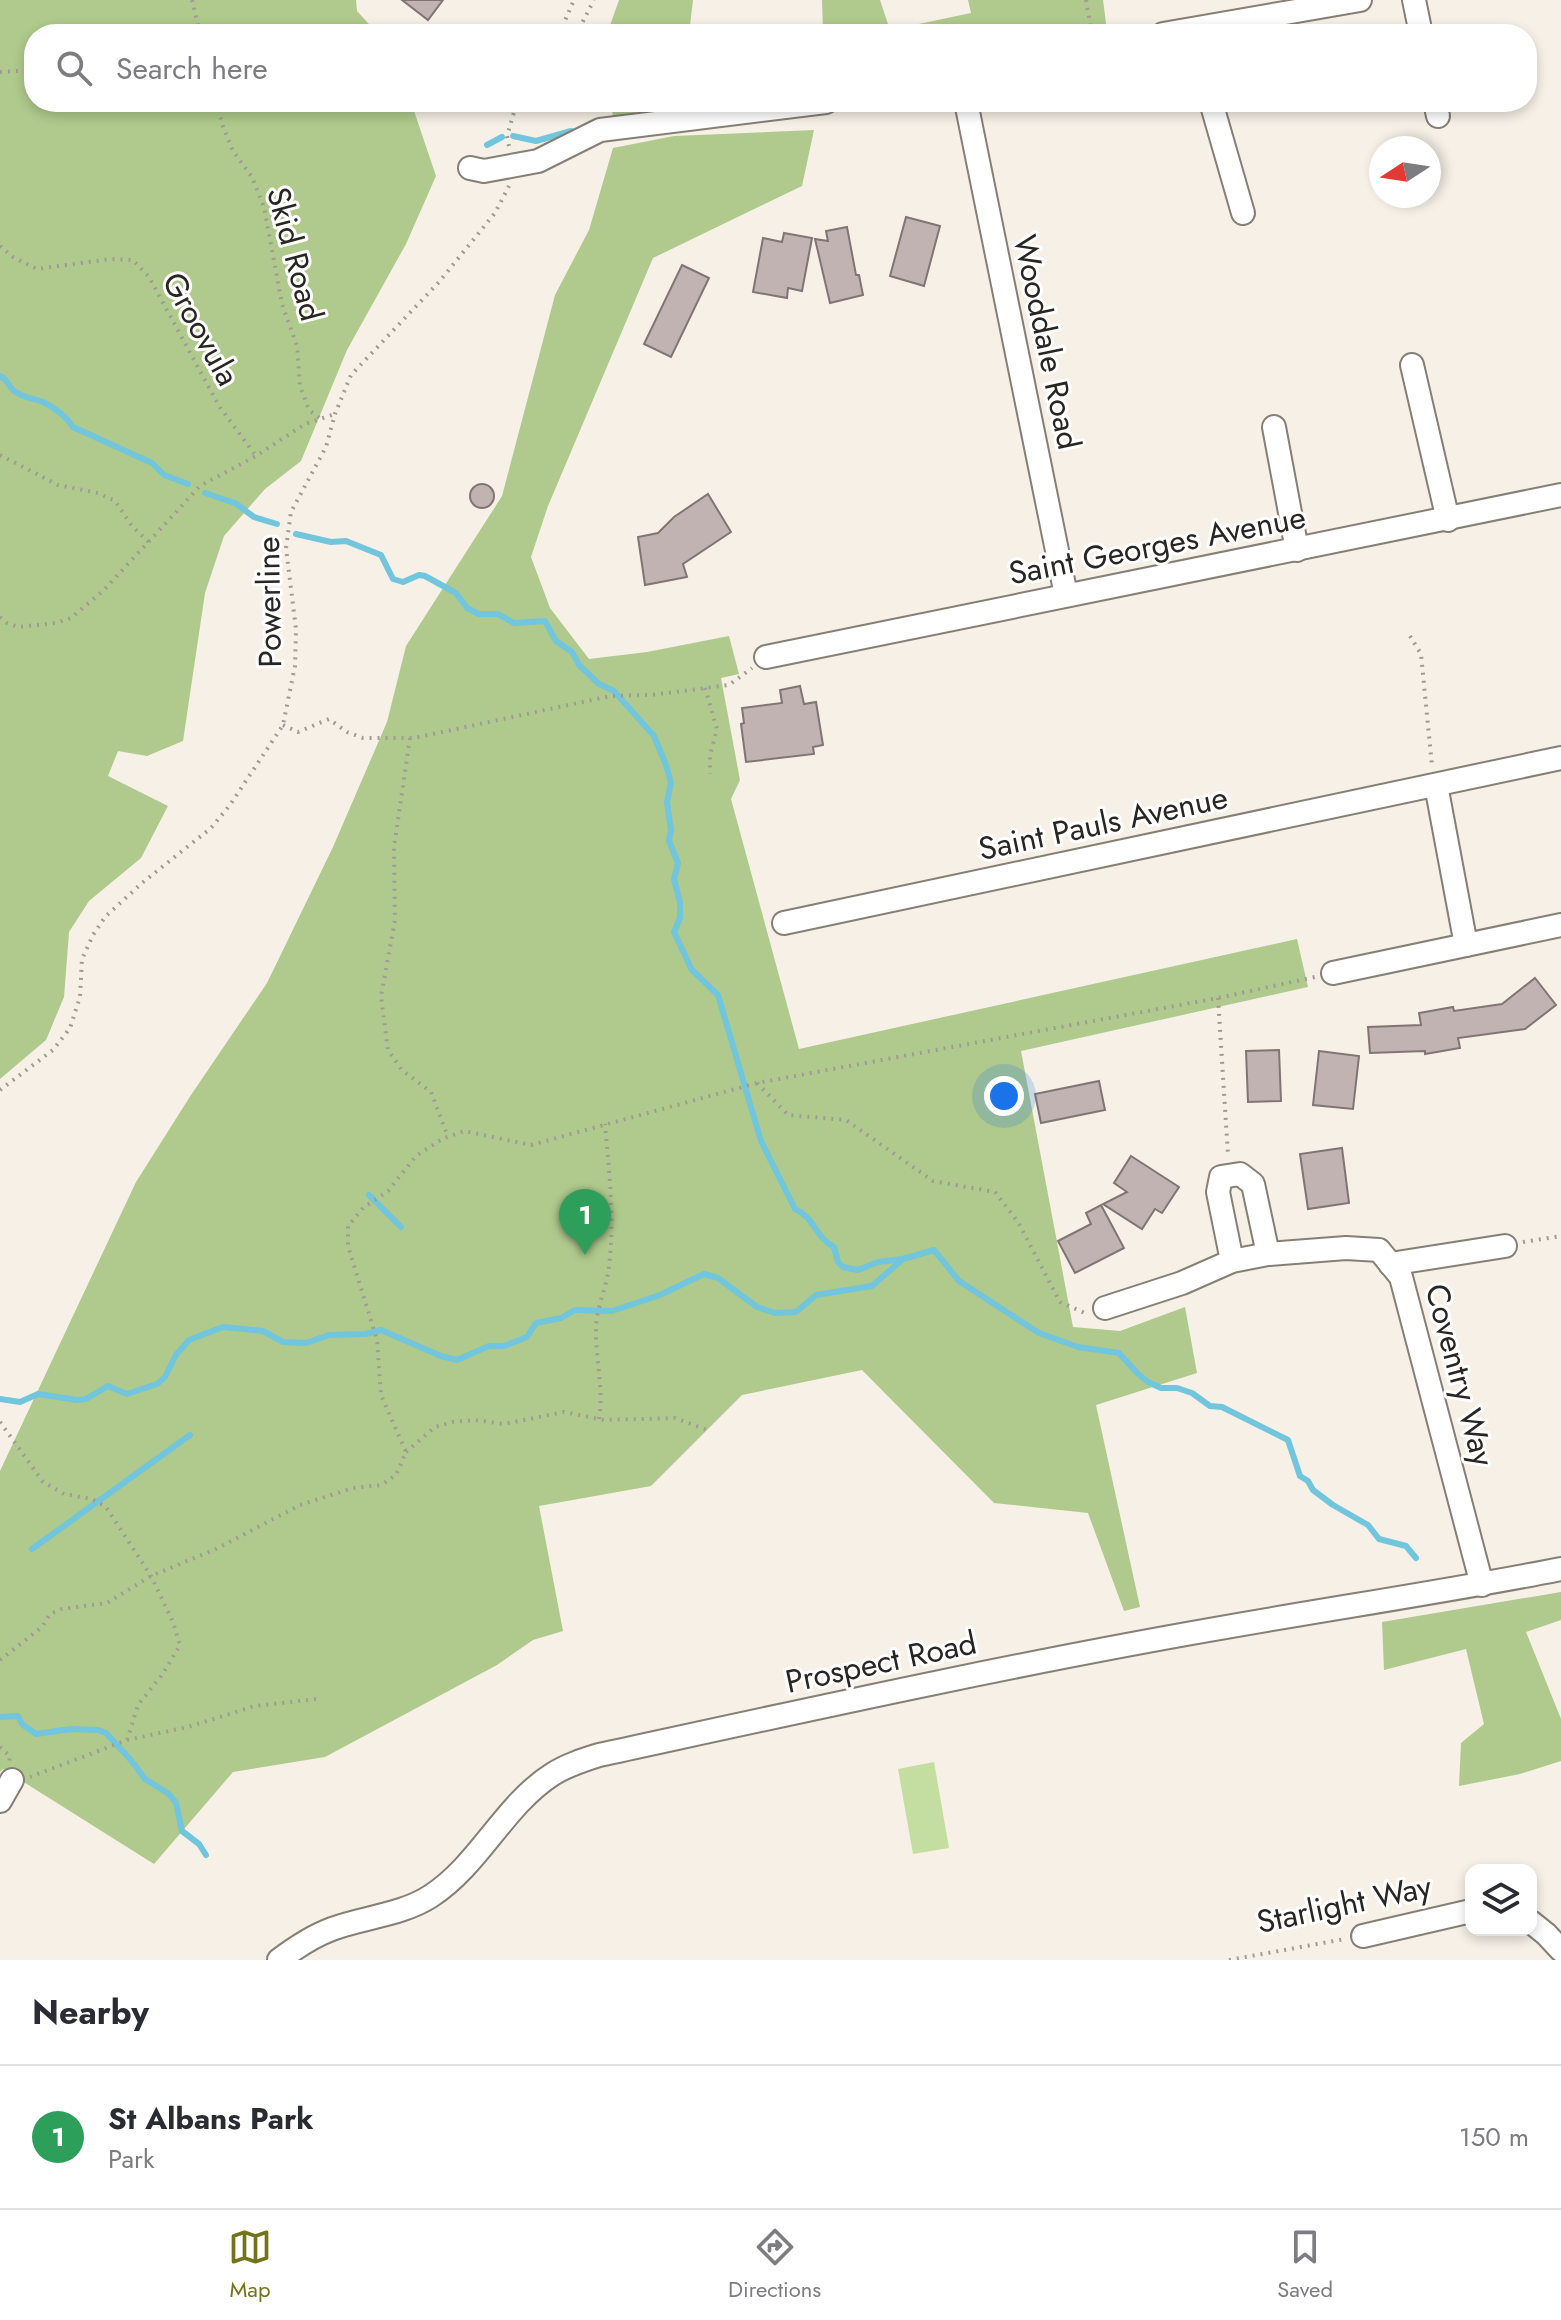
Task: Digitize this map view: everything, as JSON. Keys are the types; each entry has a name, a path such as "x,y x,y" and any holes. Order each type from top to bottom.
{"street":[{"path":"1228,24 1360,0"},
{"path":"1414,0 1419,24"},
{"path":"470,168 484,171 538,161 600,130 745,112"},
{"name":"Wooddale Road","path":"968,112 1066,595"},
{"path":"1214,112 1243,213"},
{"path":"1412,365 1448,520"},
{"path":"1274,427 1297,550"},
{"name":"Saint Georges Avenue","path":"766,657 1561,495"},
{"name":"Saint Pauls Avenue","path":"784,923 1561,758"},
{"path":"1436,785 1466,945"},
{"path":"1333,973 1561,925"},
{"path":"1232,1261 1218,1192 1221,1177 1240,1174 1253,1184 1268,1254"},
{"path":"1390,1264 1505,1246"},
{"name":"Coventry Way","path":"1105,1308 1182,1283 1232,1261 1268,1254 1346,1248 1379,1250 1401,1277 1482,1585"},
{"name":"Prospect Road","path":"279,1960 332,1929 395,1912 428,1898 447,1885 473,1859 532,1791 572,1764 599,1755 954,1678 1209,1629 1482,1585 1561,1569"},
{"path":"0,1801 12,1780"},
{"name":"Starlight Way","path":"1363,1936 1465,1912"},
{"path":"1537,1928 1561,1950"}],"path":[{"path":"192,0 198,24"},
{"path":"563,24 574,0"},
{"path":"582,24 594,0"},
{"path":"1086,0 1090,24"},
{"path":"0,72 24,71"},
{"name":"Skid Road","path":"220,112 233,151 252,177 264,207 282,304 297,346 300,386 309,410 321,419"},
{"path":"513,168 507,136 514,112"},
{"name":"Powerline","path":"0,1090 53,1050 70,1028 80,997 82,959 105,917 211,828 283,725 295,666 296,629 286,535 291,512 326,447 351,375 439,282 495,213 508,190 513,168"},
{"name":"Groovula","path":"0,246 37,269 111,259 133,260 149,277 219,406 256,456"},
{"path":"0,617 18,627 56,623 71,618 150,543 200,486 256,456 305,424 335,414"},
{"path":"0,455 58,485 98,493 115,501 132,526 150,543"},
{"path":"1410,636 1421,654 1428,745"},
{"path":"283,725 298,732 329,719 347,732 363,738 410,738 611,696 651,695 736,681 766,657"},
{"path":"705,688 717,729 710,756 710,774"},
{"path":"410,738 394,847 395,920 381,996 388,1050 402,1070 431,1092 448,1137"},
{"path":"406,1452 381,1395 377,1340 348,1246 348,1226 363,1208 388,1191 416,1156 448,1137 464,1131 531,1145 726,1089 1218,998 1333,973"},
{"path":"1218,998 1228,1152"},
{"path":"757,1083 788,1115 846,1120 933,1181 995,1192 1018,1222 1060,1302 1088,1314 1105,1308"},
{"path":"599,1419 602,1390 596,1320 610,1266 611,1204 605,1124"},
{"path":"1505,1246 1561,1236"},
{"path":"0,1660 42,1627 50,1614 62,1609 107,1603 151,1576 216,1549 300,1505 353,1488 381,1485 396,1475 406,1452 435,1427 474,1420 504,1424 564,1412 628,1421 675,1418 707,1430"},
{"path":"0,1422 43,1482 64,1494 92,1499 106,1507 151,1576 173,1622 180,1645 162,1675 138,1705 127,1740"},
{"path":"12,1780 24,1782 127,1740 188,1727 255,1706 316,1699"},
{"name":"Starlight Way","path":"1229,1960 1363,1936"}],"green space":[{"path":"0,0 356,0 357,11 369,24 24,24 24,112 414,112 436,176 406,244 347,350 301,461 265,489 224,536 205,593 183,741 147,756 118,751 108,776 168,806 141,858 89,901 69,932 64,997 46,1040 0,1079"},
{"path":"619,0 693,0 690,24 611,24"},
{"path":"822,0 880,0 888,24 823,24"},
{"path":"968,0 1103,0 1106,24 919,24 971,13"},
{"path":"612,112 638,112 613,118"},
{"path":"814,130 802,186 653,258 548,506 531,557 550,608 589,659 647,652 729,636 739,674 721,678 740,780 731,799 799,1049 1297,939 1308,987 1021,1051 1073,1327 1120,1331 1185,1307 1197,1373 1096,1405 1140,1607 1124,1611 1088,1513 994,1503 862,1370 742,1395 651,1486 539,1506 563,1631 533,1640 497,1665 325,1757 233,1772 154,1864 3,1769 0,1772 0,1471 136,1182 267,983 333,847 387,722 406,646 502,496 555,295 589,230 613,148 674,136"},
{"path":"1561,1592 1561,1620 1526,1632 1561,1719 1561,1761 1520,1774 1459,1786 1461,1743 1484,1724 1466,1649 1384,1670 1382,1622"},
{"path":"934,1762 949,1848 913,1854 898,1769"}],"building":[{"path":"402,0 443,0 428,20"},
{"path":"906,217 940,226 924,286 890,276"},
{"path":"847,227 863,295 830,303 815,239 828,241 826,231"},
{"path":"784,233 812,238 802,291 788,288 787,298 753,292 763,238 782,242"},
{"path":"682,265 709,278 671,357 644,344"},
{"path":"482,484 493,491 494,496 487,507 482,508 471,501 470,496 477,485"},
{"path":"708,494 731,532 683,564 687,577 645,585 638,537 658,533 674,517"},
{"path":"800,686 804,704 816,702 823,745 813,747 814,754 746,762 742,708 782,703 780,690"},
{"path":"1535,978 1556,1005 1525,1029 1458,1038 1460,1048 1425,1054 1425,1051 1370,1053 1368,1027 1421,1025 1419,1013 1502,1004"},
{"path":"1279,1050 1281,1101 1248,1102 1246,1051"},
{"path":"1319,1051 1359,1056 1353,1109 1313,1105"},
{"path":"1099,1081 1105,1110 1041,1123 1035,1094"},
{"path":"1342,1148 1349,1203 1308,1209 1300,1154"},
{"path":"1131,1156 1179,1187 1162,1213 1155,1209 1142,1229 1103,1204 1127,1192 1114,1183"},
{"path":"1101,1205 1124,1248 1075,1273 1058,1241 1091,1224 1086,1213"}],"waterway":[{"path":"513,136 536,141 571,131 578,133"},
{"path":"487,145 502,137"},
{"path":"0,376 16,393 43,402 73,427 152,463 164,475 188,484"},
{"path":"205,493 235,503 254,517 277,524"},
{"path":"296,534 331,542 346,541 381,555 393,579 403,582 419,575 425,576 456,593 467,608 479,614 498,614 514,623 545,621 556,641 572,652 579,665 599,684 614,691 654,736 671,783 667,802 671,830 669,841 678,863 674,879 680,902 680,918 674,932 692,970 718,995 761,1141 795,1209 807,1217 834,1247 838,1262 843,1267 858,1270 878,1262 934,1250 959,1281 1039,1333 1078,1347 1119,1353 1148,1382 1161,1388 1177,1388 1192,1393 1210,1406 1222,1407 1288,1440 1300,1476 1308,1481 1313,1490 1368,1525 1379,1539 1406,1546 1416,1558"},
{"path":"369,1195 401,1227"},
{"path":"0,1399 20,1402 38,1394 86,1399 108,1386 127,1394 157,1384 189,1340 223,1327 263,1331 283,1342 306,1343 329,1335 366,1334 381,1330 457,1360 489,1346 504,1346 527,1337 536,1323 561,1318 575,1310 612,1311 660,1295 704,1274 718,1278 757,1307 775,1313 796,1312 816,1295 872,1286 903,1259"},
{"path":"32,1549 190,1435"},
{"path":"0,1717 18,1716 22,1724 36,1734 71,1729 106,1733 145,1779 169,1794 176,1803 182,1831 199,1844 206,1855"}],"place":[{"name":"St Albans Park","path":"585,1255"}]}
